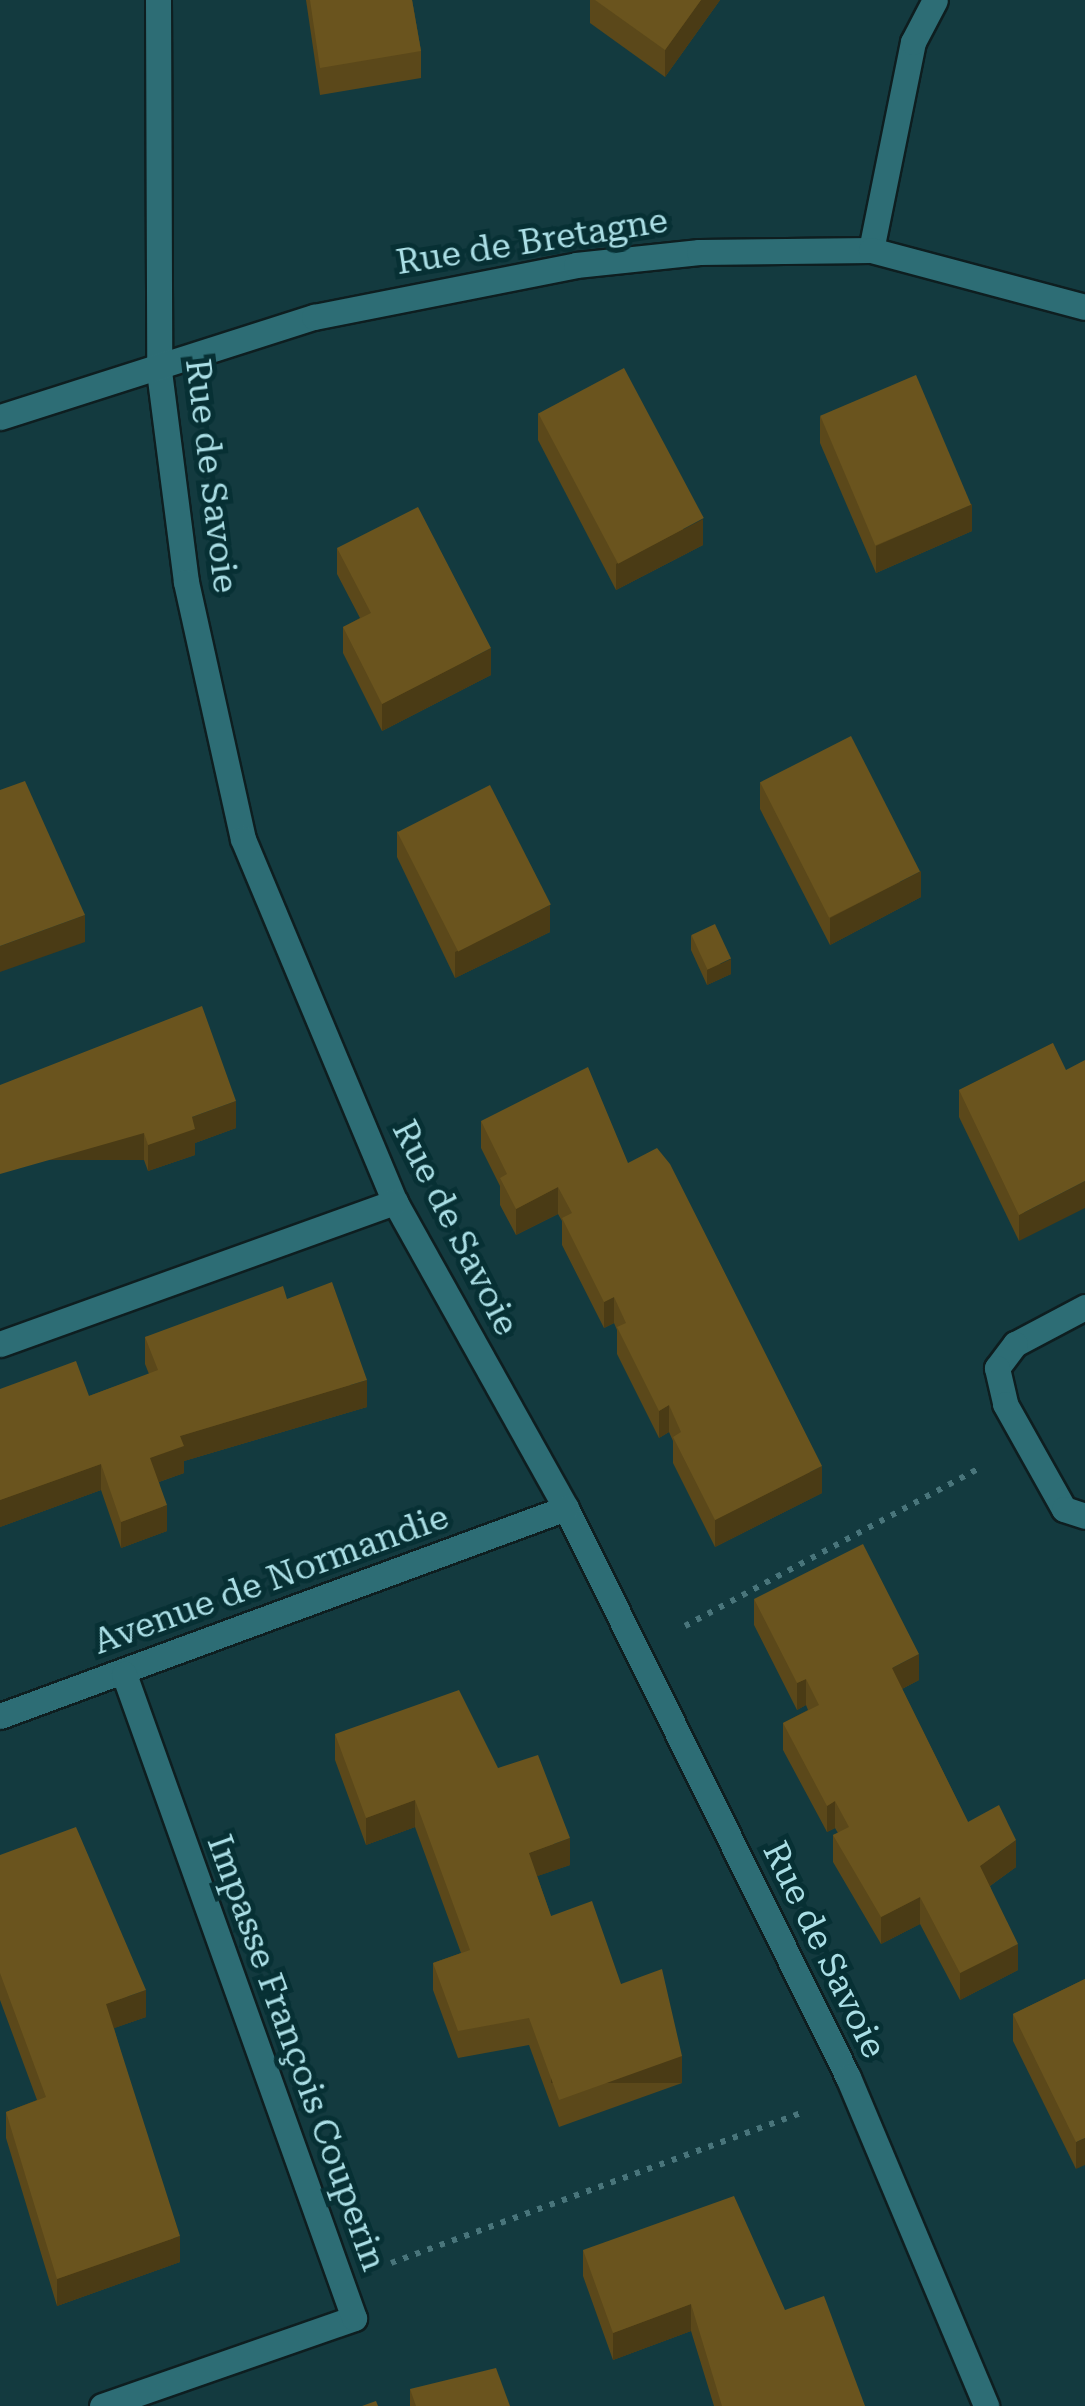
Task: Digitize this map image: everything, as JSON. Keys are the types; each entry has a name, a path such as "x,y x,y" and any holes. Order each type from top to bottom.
{"street":[{"name":"Rue de Savoie","path":"158,0 159,371 186,582 242,839 396,1202 566,1508 855,2094 986,2406"},
{"path":"871,250 913,42 935,0"},
{"name":"Rue de Bretagne","path":"0,417 159,371 314,316 576,264 871,250 1085,306"},
{"path":"0,1344 396,1202"},
{"path":"1085,1308 1015,1344 997,1368 1027,1442 1064,1509 1085,1516"},
{"name":"Avenue de Normandie","path":"0,1716 124,1674 566,1508"},
{"name":"Impasse François Couperin","path":"102,2406 354,2318 124,1674"}],"path":[{"path":"637,1651 1027,1442"},
{"path":"340,2282 855,2094"}],"building":[{"path":"310,0 412,0 421,51 320,68"},
{"path":"595,0 701,0 665,50"},
{"path":"624,368 704,518 618,564 538,414"},
{"path":"916,375 971,505 875,545 820,416"},
{"path":"418,507 491,648 382,704 343,627 371,613 337,548"},
{"path":"851,736 920,871 829,918 760,782"},
{"path":"25,781 85,915 0,946 0,790"},
{"path":"490,785 551,904 458,952 397,832"},
{"path":"715,924 731,958 707,969 691,935"},
{"path":"202,1006 236,1101 192,1117 195,1129 148,1145 144,1133 0,1174 0,1085"},
{"path":"1053,1043 1066,1070 1085,1060 1085,1181 1019,1215 959,1090"},
{"path":"588,1067 628,1163 657,1148 670,1164 822,1466 715,1520 673,1437 681,1432 669,1405 659,1411 617,1327 626,1323 614,1297 604,1302 562,1218 572,1213 558,1187 516,1209 500,1178 507,1174 481,1121"},
{"path":"332,1282 367,1380 180,1436 184,1446 150,1458 167,1505 121,1522 101,1464 0,1500 0,1389 76,1361 89,1396 158,1370 145,1337 283,1286 287,1299"},
{"path":"863,1544 919,1654 892,1668 968,1822 999,1805 1016,1840 980,1866 1018,1944 960,1973 920,1897 881,1917 833,1835 849,1827 835,1801 827,1806 783,1723 819,1705 806,1679 797,1683 754,1599"},
{"path":"459,1690 498,1768 538,1755 570,1838 529,1853 551,1916 592,1901 621,1984 662,1969 682,2056 559,2100 529,2018 458,2031 433,1963 470,1950 415,1800 366,1818 335,1734"},
{"path":"76,1827 146,1990 106,2004 180,2236 57,2279 6,2112 46,2097 0,1973 0,1855"},
{"path":"1085,1979 1085,2138 1076,2142 1013,2014"},
{"path":"734,2196 785,2310 824,2296 865,2406 722,2406 691,2304 613,2333 583,2250"},
{"path":"496,2368 510,2406 416,2406 410,2389"}]}
